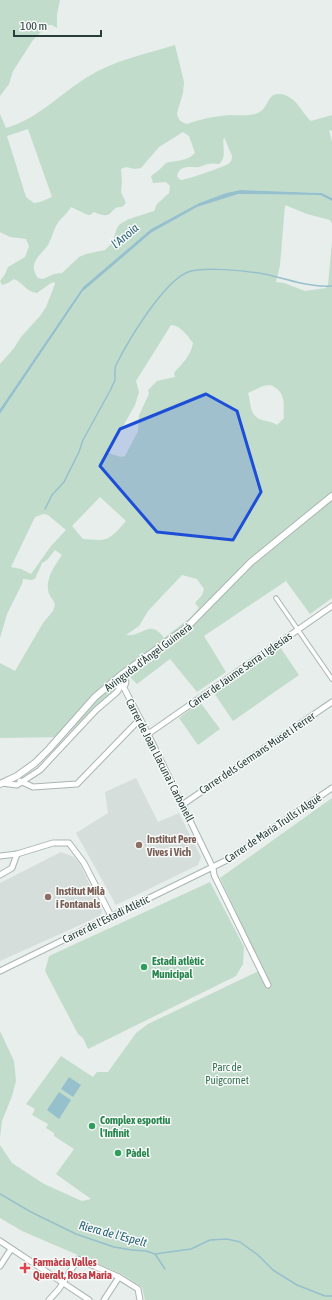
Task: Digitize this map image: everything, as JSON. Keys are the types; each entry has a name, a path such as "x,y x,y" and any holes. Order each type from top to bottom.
{"street":[{"name":"Avinguda d'Àngel Guimerà","path":"1,784 17,776 35,763 95,697 121,675 185,629 251,562 332,496"},
{"path":"276,598 332,679"},
{"name":"Carrer de Jaume Serra i Iglesias","path":"148,734 332,606"},
{"name":"Carrer de Joan Llacuna i Carbonell","path":"121,675 126,682 121,687"},
{"name":"Carrer de Joan Llacuna i Carbonell","path":"113,682 121,687 140,718 268,985"},
{"name":"Avinguda d'Àngel Guimerà","path":"22,782 40,770 96,710 121,687"},
{"name":"Carrer dels Germans Muset i Ferrer","path":"182,805 332,702"},
{"path":"17,776 22,782 33,787 77,784 140,718"},
{"path":"1,784 17,785 22,782"},
{"name":"Carrer de Maria Trulls i Algué","path":"213,868 332,788"},
{"path":"0,856 17,854 53,843 69,843 84,862 111,916"},
{"path":"0,875 12,868 17,854"},
{"name":"Carrer de l'Estadi Atlètic","path":"0,970 213,868"},
{"path":"0,1241 90,1300"},
{"path":"0,1266 12,1249"},
{"path":"49,1300 78,1259 119,1277 138,1289 140,1300"},
{"path":"104,1300 119,1277"}],"highlighted area":[{"path":"206,394 237,411 261,492 233,540 157,532 100,466 120,429"}],"shaded area":[{"name":"Institut Pere Vives i Vich","path":"136,778 158,822 179,813 201,857 198,865 116,905 76,833 108,813 105,792"},
{"name":"Institut Milà i Fontanals","path":"61,852 74,857 80,864 102,911 100,916 0,961 0,883"}],"green space":[{"path":"0,0 60,0 57,14 57,28 52,25 48,25 33,40 13,71 9,84 0,96"},
{"path":"175,45 184,82 183,93 177,115 181,121 187,124 219,116 255,114 263,109 269,99 275,94 290,97 298,104 311,121 332,115 332,131 329,130 332,142 332,198 322,193 240,190 226,193 199,203 151,229 83,287 0,409 0,364 40,316 46,307 55,284 54,282 51,283 37,293 30,291 14,279 2,285 0,281 8,267 25,257 29,246 26,239 10,237 0,232 0,114 6,128 18,124 39,112 99,70","holes":["28,129 52,197 34,203 26,197 7,136","183,132 189,136 195,153 188,158 166,163 151,176 153,183 166,182 170,186 169,193 157,204 154,211 129,219 120,224 117,228 112,243 105,250 79,257 62,273 54,274 43,279 38,278 35,273 34,264 48,245 57,224 71,207 88,215 94,212 101,215 108,215 118,207 122,207 126,203 121,192 121,169 126,167 135,169 141,168 159,147","224,137 232,156 229,163 220,168 189,178 181,180 178,178 178,172 183,168 199,167 207,164 219,164 222,161 224,154"]},
{"path":"240,194 320,195 332,201 332,224 330,220 307,214 285,205 280,265 276,282 284,283 305,291 326,288 328,285 332,241 332,598 310,614 286,581 204,636 226,672 197,692 170,659 137,684 130,677 64,737 0,738 0,663 15,671 43,623 53,611 55,604 50,596 48,581 54,567 62,555 55,550 47,560 42,563 35,579 23,579 7,614 0,638 0,414 86,287 150,234 196,207","holes":["171,325 174,325 184,331 193,343 192,348 186,359 174,373 175,377 157,381 148,390 149,394 139,415 138,431 125,456 121,457 108,453 135,405 139,392 136,381","270,385 282,395 284,403 284,418 277,425 258,418 251,409 248,393 263,386","100,497 126,521 118,531 104,540 83,539 72,526","43,514 48,515 66,530 51,546 31,574 21,569 11,567 35,517","182,575 197,579 204,589 202,595 195,603 199,608 190,618 164,638 155,629 146,630 137,634 126,635 139,626 148,611"]},
{"path":"280,647 299,675 233,721 214,693"},
{"path":"200,702 220,729 198,745 179,718"},
{"name":"Parc de Puigcornet","path":"332,798 332,1300 145,1300 142,1287 122,1274 22,1231 0,1218 0,1145 12,1163 44,1184 82,1201 91,1199 56,1174 74,1149 54,1136 54,1133 46,1128 48,1124 32,1115 35,1109 26,1104 61,1056 93,1077 97,1072 108,1072 136,1033 148,1024 263,969 220,878"},
{"name":"Estadi atlètic Municipal","path":"210,882 244,947 243,964 236,976 88,1049 83,1038 78,1034 45,971 49,956"},
{"path":"0,1031 14,1061 16,1081 2,1121 0,1138"}],"water":[{"path":"240,190 322,193 332,198 332,201 320,195 239,194 197,207 151,233 83,291 0,414 0,409 83,287 151,229 199,203 226,193"},
{"path":"69,1077 81,1085 73,1097 61,1089"},
{"path":"59,1092 71,1100 59,1119 47,1110"}],"waterway":[{"path":"45,509 52,495 64,482 79,452 83,440 111,389 115,380 116,365 137,328 157,299 178,278 195,270 226,270 264,274 315,286 332,286"},
{"name":"Riera de l'Espelt","path":"0,1194 31,1212 76,1234 114,1247 146,1251 155,1254 191,1249 210,1240 227,1239 240,1242 258,1255 273,1270 297,1285 325,1296 332,1296"},
{"path":"155,1254 165,1269"}],"place":[{"name":"Institut Pere Vives i Vich","path":"139,845"},
{"name":"Institut Milà i Fontanals","path":"48,897"},
{"name":"Estadi atlètic Municipal","path":"144,967"},
{"name":"Complex esportiu l'Infinit","path":"92,1126"},
{"name":"Pàdel","path":"118,1153"},
{"name":"Farmàcia Valles Queralt, Rosa Maria","path":"25,1268"}],"water label":[{"name":"l'Anoia","path":"125,236"}]}
